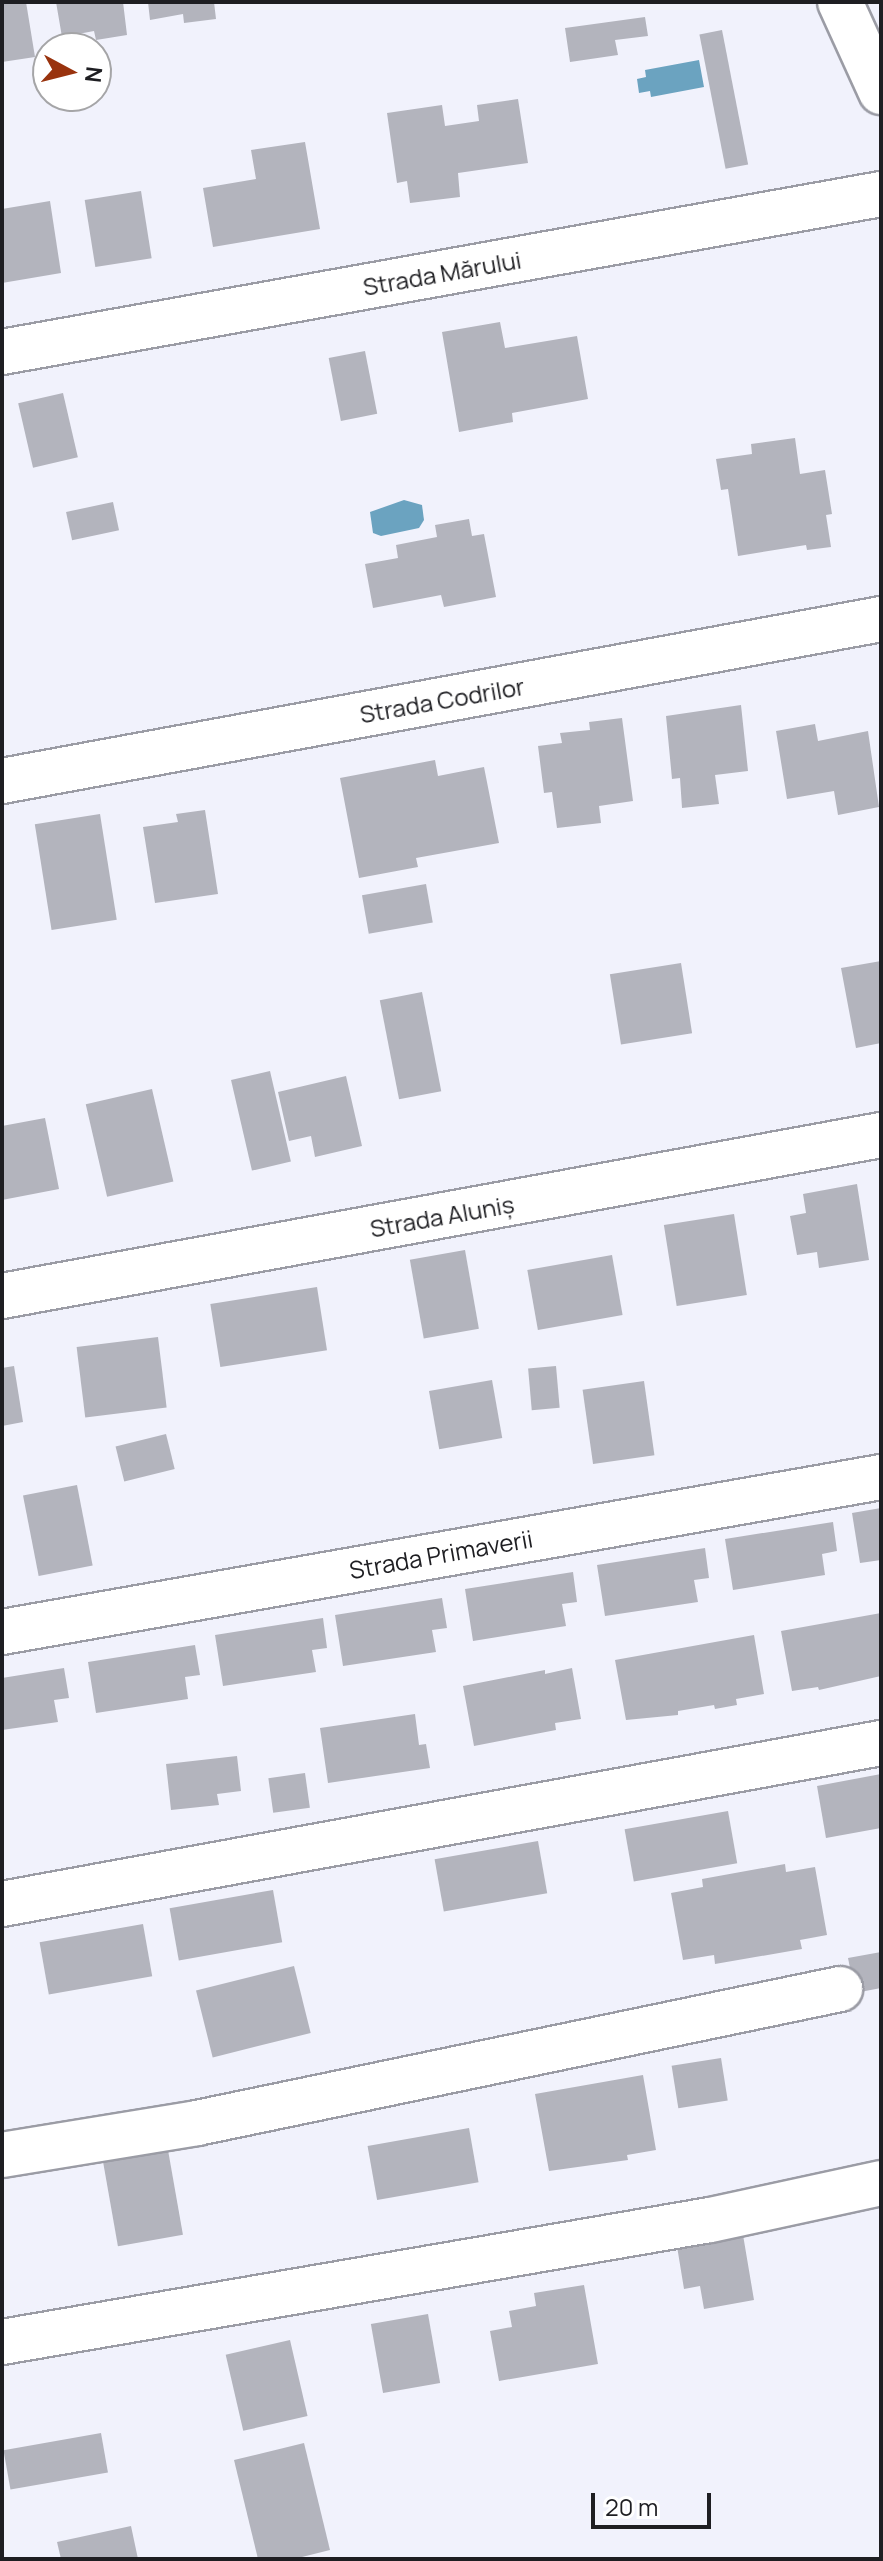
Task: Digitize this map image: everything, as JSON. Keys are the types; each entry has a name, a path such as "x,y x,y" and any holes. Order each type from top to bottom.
{"street":[{"path":"840,2 881,92"},
{"name":"Strada Mărului","path":"2,352 881,194"},
{"name":"Strada Codrilor","path":"2,781 881,619"},
{"name":"Strada Aluniș","path":"2,1296 881,1135"},
{"name":"Strada Primaverii","path":"2,1632 881,1477"},
{"path":"2,1904 881,1743"},
{"path":"2,2155 197,2123 840,1989"},
{"path":"2,2342 710,2220 881,2183"}],"water":[{"path":"699,60 704,87 651,97 650,91 639,93 637,79 646,77 645,70"},
{"path":"404,500 422,505 424,520 419,528 381,536 373,533 370,512"}],"building":[{"path":"2,2 26,2 32,57 2,62"},
{"path":"56,2 123,2 127,35 112,37 112,32 61,32"},
{"path":"148,2 214,2 216,19 184,23 183,14 150,20"},
{"path":"645,17 648,36 615,40 618,55 570,62 565,28"},
{"path":"722,30 748,164 726,169 699,34"},
{"path":"518,99 528,163 458,173 460,197 410,203 407,181 397,183 387,113 442,105 445,126 479,121 477,105"},
{"path":"305,142 320,229 213,247 203,188 256,179 251,150"},
{"path":"141,191 152,258 95,267 85,200"},
{"path":"50,201 61,273 2,283 2,209"},
{"path":"500,322 505,348 577,336 588,399 512,413 513,422 459,432 442,332"},
{"path":"365,351 377,414 341,421 329,358"},
{"path":"63,393 78,457 33,468 18,403"},
{"path":"795,438 800,474 825,470 832,514 826,515 831,547 807,550 806,545 738,556 728,489 721,490 716,459 752,454 751,444"},
{"path":"113,502 119,530 72,540 66,512"},
{"path":"469,519 472,536 484,534 496,597 444,607 441,595 373,608 365,564 398,558 396,545 437,537 435,525"},
{"path":"741,705 748,771 715,775 719,804 682,808 680,778 672,779 666,716"},
{"path":"622,718 633,801 599,806 601,823 557,828 552,792 544,793 538,746 562,743 560,733 590,730 589,722"},
{"path":"815,724 818,741 868,731 879,807 838,815 834,791 787,799 776,731"},
{"path":"435,760 438,776 484,767 499,843 416,858 418,867 359,878 340,778"},
{"path":"205,810 218,894 155,903 143,827 178,822 176,814"},
{"path":"100,814 117,920 52,930 35,824"},
{"path":"426,884 433,922 369,934 362,895"},
{"path":"881,961 881,1043 856,1048 841,968"},
{"path":"681,963 692,1033 621,1044 610,974"},
{"path":"422,992 441,1091 399,1099 380,1000"},
{"path":"270,1071 291,1162 252,1171 231,1080"},
{"path":"346,1076 362,1146 315,1157 311,1136 289,1141 278,1092"},
{"path":"152,1089 173,1182 107,1197 86,1104"},
{"path":"45,1118 59,1189 2,1200 2,1126"},
{"path":"857,1184 869,1260 819,1268 817,1252 797,1255 790,1216 806,1213 803,1194"},
{"path":"734,1214 747,1295 677,1306 664,1225"},
{"path":"465,1250 479,1329 424,1339 410,1260"},
{"path":"612,1255 623,1315 538,1330 527,1270"},
{"path":"317,1287 327,1350 220,1367 210,1304"},
{"path":"158,1337 167,1407 85,1417 77,1347"},
{"path":"14,1366 23,1422 2,1426 2,1368"},
{"path":"556,1366 560,1408 532,1410 528,1368"},
{"path":"492,1380 502,1438 439,1449 429,1391"},
{"path":"644,1381 654,1455 593,1464 583,1390"},
{"path":"166,1434 175,1469 124,1482 116,1447"},
{"path":"77,1485 93,1565 39,1576 23,1495"},
{"path":"881,1508 881,1560 860,1563 852,1513"},
{"path":"833,1522 837,1551 822,1554 825,1575 733,1590 725,1539"},
{"path":"705,1548 709,1578 694,1580 698,1602 605,1616 597,1565"},
{"path":"573,1572 577,1602 562,1604 566,1626 473,1641 465,1589"},
{"path":"442,1598 447,1628 432,1630 436,1652 343,1666 335,1615"},
{"path":"881,1613 881,1676 819,1690 818,1687 792,1691 781,1631"},
{"path":"323,1618 327,1648 312,1650 316,1672 223,1686 215,1635"},
{"path":"754,1635 764,1694 736,1699 737,1705 715,1709 714,1705 678,1711 678,1715 626,1720 615,1660"},
{"path":"195,1645 200,1675 185,1677 188,1699 96,1713 88,1662"},
{"path":"64,1668 69,1698 54,1700 58,1722 2,1730 2,1678"},
{"path":"572,1668 581,1719 555,1723 556,1730 474,1746 463,1686 545,1670 545,1674"},
{"path":"415,1714 419,1745 426,1744 430,1768 328,1783 320,1728"},
{"path":"237,1756 241,1791 217,1794 219,1805 171,1810 166,1764"},
{"path":"305,1773 310,1808 273,1813 268,1778"},
{"path":"881,1774 881,1828 826,1838 817,1786"},
{"path":"728,1811 737,1863 634,1881 625,1829"},
{"path":"538,1841 547,1893 444,1911 435,1859"},
{"path":"785,1864 786,1872 815,1867 827,1935 800,1940 802,1949 715,1964 714,1955 683,1960 671,1893 703,1887 702,1879"},
{"path":"273,1890 282,1942 179,1960 170,1908"},
{"path":"143,1924 152,1976 49,1994 40,1942"},
{"path":"881,1952 881,1988 855,1993 848,1958"},
{"path":"294,1966 311,2033 213,2057 196,1990"},
{"path":"721,2058 728,2100 678,2108 672,2066"},
{"path":"643,2075 656,2150 627,2155 628,2160 549,2171 535,2094"},
{"path":"469,2128 479,2182 377,2200 368,2146"},
{"path":"168,2150 183,2235 118,2246 103,2161"},
{"path":"741,2223 754,2300 704,2309 700,2286 684,2289 675,2234"},
{"path":"584,2285 598,2364 499,2381 490,2331 512,2327 509,2311 536,2306 534,2293"},
{"path":"428,2314 440,2383 383,2393 371,2324"},
{"path":"290,2340 308,2416 243,2431 226,2355"},
{"path":"101,2433 108,2472 10,2490 4,2450"},
{"path":"304,2443 330,2550 294,2559 258,2559 234,2460"},
{"path":"131,2526 138,2559 61,2559 57,2542"}]}
